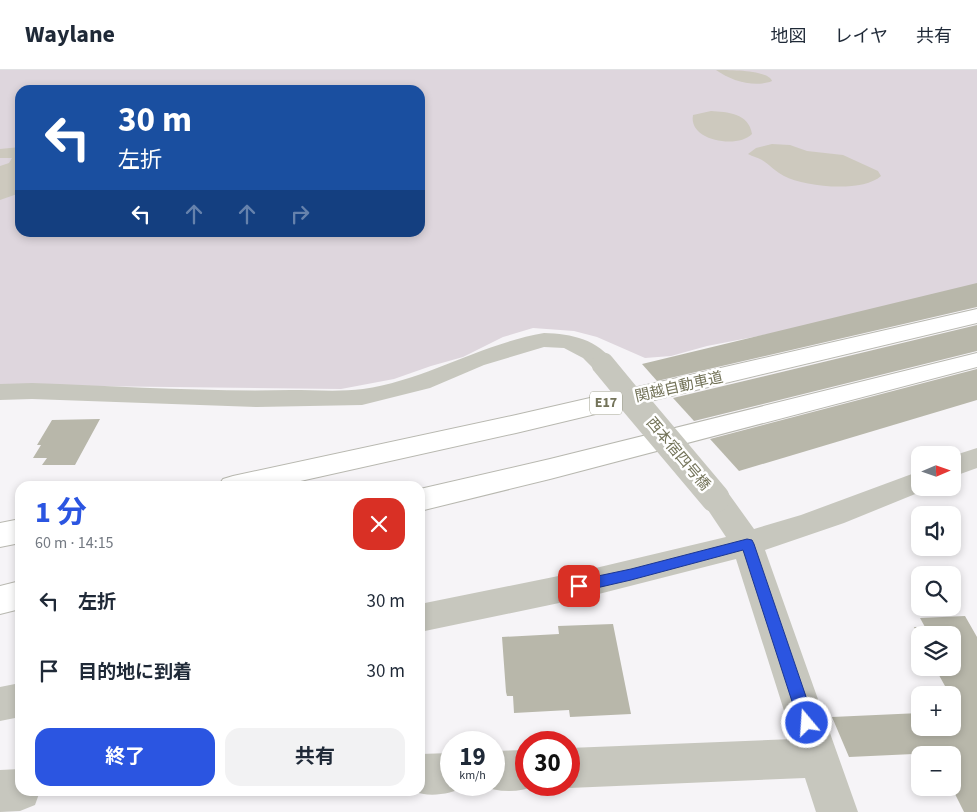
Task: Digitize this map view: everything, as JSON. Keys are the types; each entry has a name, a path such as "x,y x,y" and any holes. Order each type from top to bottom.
{"highway":[{"name":"関越自動車道","path":"257,481 516,424 977,316"},
{"path":"425,499 608,455 977,360"},
{"path":"0,535 15,532"},
{"path":"0,600 15,596"}],"street":[{"name":"西本宿四号橋","path":"0,392 32,391 257,399 362,396 421,383 475,360 526,343 544,340 567,341 579,345 602,364 715,498 747,544 818,758 838,812"},
{"path":"961,463 977,457"},
{"path":"425,617 631,575 747,544 833,515 911,485"},
{"path":"0,704 15,701"},
{"path":"580,768 818,758"},
{"path":"425,774 440,773"},
{"path":"0,791 15,790"}],"shaded area":[{"path":"0,70 977,70 977,285 769,334 707,346 671,356 645,358 597,337 574,331 533,328 503,337 463,357 394,379 341,389 0,385"},
{"path":"716,70 756,73 769,77 772,81 758,84 743,82"},
{"path":"711,111 730,113 742,118 747,122 752,134 745,139 736,141 715,140 706,136 698,131 694,124 693,115"},
{"path":"772,144 790,145 807,151 843,155 878,171 881,176 861,185 847,186 819,185 793,180 762,160 748,154 756,148"},
{"path":"15,148 15,195 0,200 0,166 9,163 12,158 0,158 0,149"}],"building":[{"path":"977,283 977,307 657,381 642,364"},
{"path":"977,325 977,351 694,421 673,398"},
{"path":"977,369 977,400 739,471 710,439"},
{"path":"100,419 75,465 42,465 47,458 33,458 41,445 37,445 52,420"},
{"path":"965,616 977,637 977,812 964,812 956,796 961,796 961,746 911,746 911,754 849,757 832,717 911,713 911,736 961,736 961,686 945,686 939,676 961,676 961,626 924,626 920,618"},
{"path":"613,624 631,714 570,717 569,710 514,713 513,696 507,696 506,692 502,637 559,634 558,626"}],"route":[{"path":"579,586 631,575 747,544 807,723"}]}
